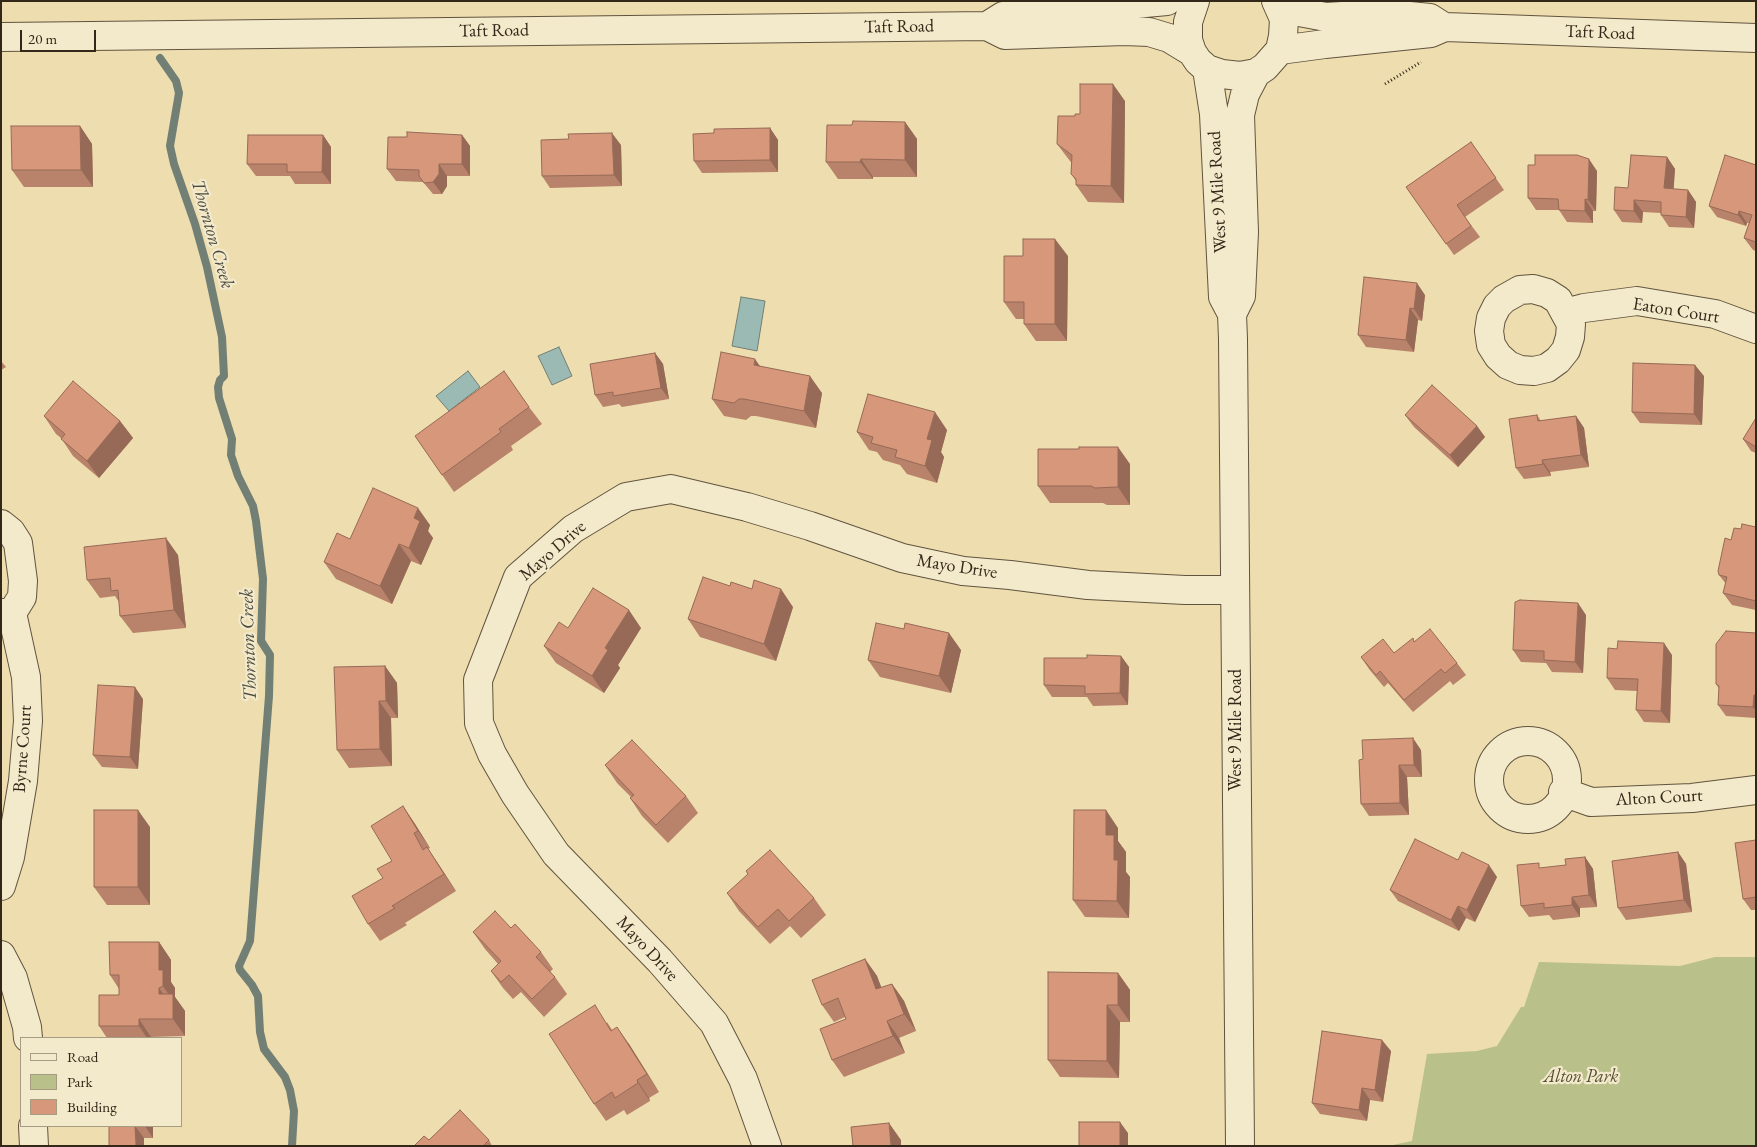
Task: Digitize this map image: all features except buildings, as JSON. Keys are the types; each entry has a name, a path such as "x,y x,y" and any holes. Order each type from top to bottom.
{"street":[{"name":"Taft Road","path":"987,26 1003,16 1167,1"},
{"name":"West 9 Mile Road","path":"1195,1 1188,22 1188,40 1199,60 1214,114 1223,297 1232,314"},
{"name":"Taft Road","path":"1277,2 1299,12 1326,17 1375,14 1430,18 1445,27"},
{"path":"1256,73 1272,61 1280,50 1284,36 1284,19 1277,2"},
{"name":"Taft Road","path":"1,37 987,26 1004,35 1124,31 1149,32 1169,38 1222,74 1240,76 1256,73"},
{"name":"Taft Road","path":"1280,50 1431,34 1445,27 1756,38"},
{"name":"West 9 Mile Road","path":"1240,1146 1232,314 1241,296 1244,232 1240,114 1246,94 1256,73"},
{"name":"Eaton Court","path":"1564,313 1584,308 1637,301 1715,314 1756,329"},
{"name":"Mayo Drive","path":"767,1146 760,1122 743,1079 714,1023 660,961 556,854 515,794 492,754 479,723 478,680 518,577 573,529 626,497 671,489 747,507 810,526 902,558 963,571 1088,585 1185,590 1235,590"},
{"name":"Byrne Court","path":"1,524 11,532 18,543 21,560 22,597 7,613 26,677 28,721 23,781 10,857 1,886"},
{"name":"Alton Court","path":"1564,792 1591,802 1692,798 1756,790"},
{"path":"1,955 13,978 27,1027 28,1037"},
{"path":"33,1127 34,1146"}],"green space":[{"name":"Alton Park","path":"1715,957 1756,957 1756,1146 1388,1146 1412,1141 1427,1054 1477,1051 1497,1046 1521,1007 1524,1007 1539,962 1680,966"}],"water":[{"path":"741,297 765,301 757,351 732,346"},
{"path":"559,347 572,376 552,385 538,356"},
{"path":"468,371 480,387 449,411 436,396"}],"waterway":[{"name":"Thornton Creek","path":"160,58 176,81 179,93 170,146 207,267 222,337 224,376 220,380 218,387 219,398 232,439 231,455 238,476 253,506 256,521 263,579 261,641 270,655 269,696 250,941 239,966 258,996 260,1032 264,1049 285,1077 290,1090 294,1111 292,1146"}]}
